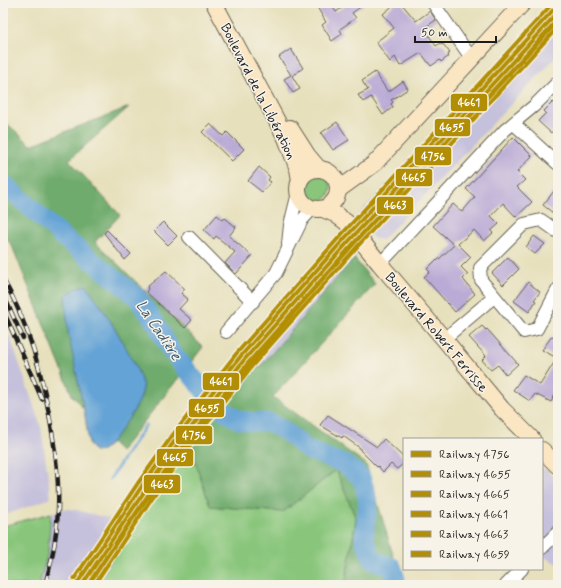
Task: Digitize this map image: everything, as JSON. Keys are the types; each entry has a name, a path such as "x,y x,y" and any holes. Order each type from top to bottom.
{"street":[{"name":"Boulevard de la Libération","path":"214,3 286,138 298,169 299,187"},
{"name":"Boulevard de la Libération","path":"222,3 308,156 325,171"},
{"path":"433,3 472,59"},
{"path":"226,332 253,302 276,273 302,220 317,209 332,204 338,193 374,164 523,3"},
{"path":"380,264 505,130 534,106 558,82"},
{"path":"514,124 558,164"},
{"path":"287,249 290,225 299,187 307,171 357,169 374,164"},
{"path":"325,171 336,181 338,193"},
{"path":"299,187 300,200 305,205 317,209"},
{"name":"Boulevard Robert Ferrisse","path":"338,193 346,222"},
{"name":"Boulevard Robert Ferrisse","path":"317,209 335,214 346,222 502,409 531,438"},
{"path":"558,232 541,220 524,224 480,268 481,280 524,332 537,329 558,289"},
{"path":"189,237 253,302"},
{"path":"444,339 494,297"},
{"path":"543,451 558,466"},
{"path":"543,547 558,532"},
{"path":"506,585 521,570"}],"shaded area":[{"path":"553,3 558,3 558,55 382,240 373,238 356,217"},
{"path":"343,232 359,252 259,368 239,352"},
{"path":"10,336 41,427 51,498 3,516 3,337"},
{"path":"174,430 190,446 118,549 96,585 39,585 48,552 51,513 63,509 72,509 111,519"},
{"path":"543,468 558,480 558,564 543,556"}],"green space":[{"path":"129,107 69,160 120,215 95,242 203,347 120,452 72,395 12,246 3,233 3,120 31,145"},
{"path":"318,175 327,179 331,188 327,197 318,201 309,197 305,188 309,179"},
{"path":"354,258 375,284 273,397 366,464 402,585 345,585 356,519 336,470 283,512 210,506 190,446 255,365 259,368"},
{"path":"190,446 210,506 283,512 336,470 356,519 345,585 96,585 118,549"},
{"path":"51,513 48,552 39,585 3,585 3,526"}],"water":[{"path":"86,285 110,320 129,352 141,380 143,389 137,406 115,438 103,450 95,452 89,444 85,416 68,332 65,296 75,289"}],"building":[{"path":"323,3 330,3 336,12 349,3 366,3 352,13 356,18 340,29 342,34 332,41 322,25 326,22 317,7"},
{"path":"396,3 401,3 416,21 430,11 436,20 424,28 436,46 440,43 441,45 443,44 450,53 448,54 449,56 441,62 440,60 431,66 421,53 400,66 395,57 390,62 376,42 394,28 383,14"},
{"path":"291,49 303,68 292,76 300,89 293,93 284,79 291,75 279,57"},
{"path":"375,72 388,92 403,81 408,89 391,100 393,102 391,104 393,107 383,115 371,97 363,102 358,95 368,90 362,81"},
{"path":"553,102 558,106 558,125 551,133 538,121 546,113 544,111"},
{"path":"337,122 349,140 333,150 321,133"},
{"path":"210,124 223,136 227,132 244,149 232,161 202,132"},
{"path":"513,137 532,156 517,172 525,180 517,187 532,202 516,217 503,203 491,216 499,224 491,231 493,233 484,241 474,230 458,244 471,257 461,267 468,274 463,279 475,294 455,312 424,277 430,272 427,269 454,245 433,226 453,204 462,212 475,197 466,189"},
{"path":"259,167 270,177 268,180 271,182 262,192 248,181"},
{"path":"558,186 558,207 553,213 543,205"},
{"path":"217,215 223,220 225,218 236,227 229,236 252,256 236,274 225,263 235,252 216,236 214,239 204,230"},
{"path":"163,222 177,236 168,245 154,231"},
{"path":"107,230 131,254 125,260 104,233"},
{"path":"534,236 545,244 535,254 526,247"},
{"path":"508,257 519,269 503,285 492,273"},
{"path":"166,271 185,289 181,293 188,299 179,309 192,320 185,328 146,292 148,289 147,287"},
{"path":"528,282 540,292 534,300 536,301 529,312 514,301"},
{"path":"482,326 486,330 487,329 518,364 506,375 498,365 491,370 482,360 486,356 469,337"},
{"path":"552,336 558,340 558,389 551,402 535,394 530,401 513,390 524,375 540,385 557,358 542,350"},
{"path":"328,415 377,447 384,439 403,457 403,464 397,469 391,464 383,472 360,450 360,448 343,436 342,438 320,425"}],"waterway":[{"name":"La Cadière","path":"3,183 63,237 136,296 157,325 171,351 206,393 224,411 239,420 268,422 285,431 308,450 344,464 361,477 368,503 364,539 373,560 392,567 396,579 396,585"},
{"path":"110,479 146,425"}],"railway":[{"path":"3,279 22,317 36,356 50,417 57,465 57,529 45,585"},
{"path":"3,294 23,338"},
{"path":"3,310 42,399"}],"rail line":[{"name":"4659","path":"74,579 138,483 175,432 236,354 342,234 551,5"},
{"name":"4661","path":"78,582 142,486 179,435 240,357 345,238 554,9"},
{"name":"4655","path":"82,585 146,489 183,438 244,360 349,241 558,12"},
{"name":"4665","path":"88,585 150,492 187,441 248,363 353,244 558,19"},
{"name":"4756","path":"88,585 140,509 194,435 251,363 371,224 558,21"},
{"name":"4663","path":"94,585 154,495 191,444 252,366 356,248 558,27"}]}
